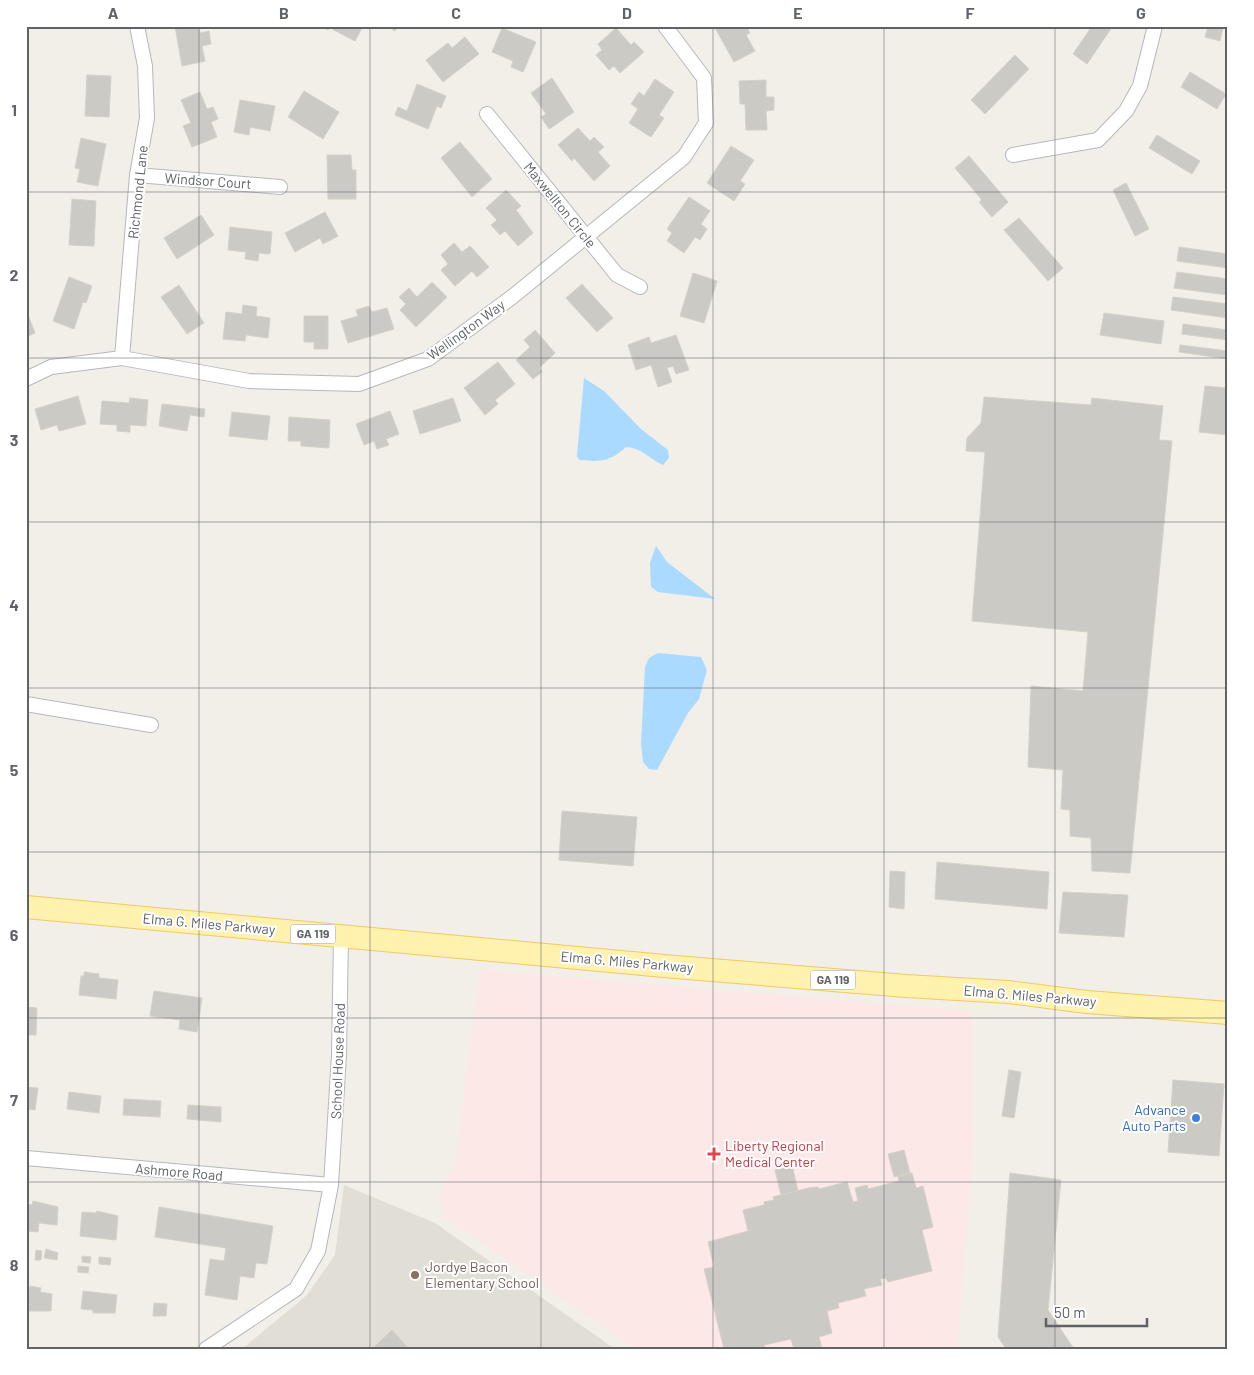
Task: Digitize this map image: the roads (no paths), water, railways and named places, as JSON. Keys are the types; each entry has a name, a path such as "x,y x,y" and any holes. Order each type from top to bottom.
{"main road":[{"name":"Elma G. Miles Parkway","path":"26,907 906,986 1008,992 1086,1002 1228,1013"}],"street":[{"name":"Richmond Lane","path":"122,358 137,176 147,118 145,66 137,26"},
{"name":"Wellington Way","path":"26,379 51,367 122,358 249,381 359,384 428,359 512,297 684,158 706,123 704,78 665,26"},
{"path":"1013,155 1098,140 1126,111 1140,86 1155,26"},
{"name":"Maxwellton Circle","path":"487,114 617,275 640,287"},
{"name":"Windsor Court","path":"137,176 280,187"},
{"path":"26,704 152,725"},
{"name":"School House Road","path":"206,1349 296,1289 318,1252 332,1186 339,1055 341,936"},
{"name":"Ashmore Road","path":"26,1158 332,1186"}],"water":[{"path":"584,378 604,391 641,429 668,450 669,458 663,465 640,451 626,447 615,456 604,460 579,460 577,456"},
{"path":"656,546 667,562 715,599 658,592 651,587 650,563"},
{"path":"658,653 701,657 707,670 699,699 688,713 657,770 649,769 643,762 641,744 645,667 649,658"}],"place":[{"name":"Advance Auto Parts","path":"1196,1118"},
{"name":"Liberty Regional Medical Center","path":"714,1154"},
{"name":"Jordye Bacon Elementary School","path":"415,1275"}]}
